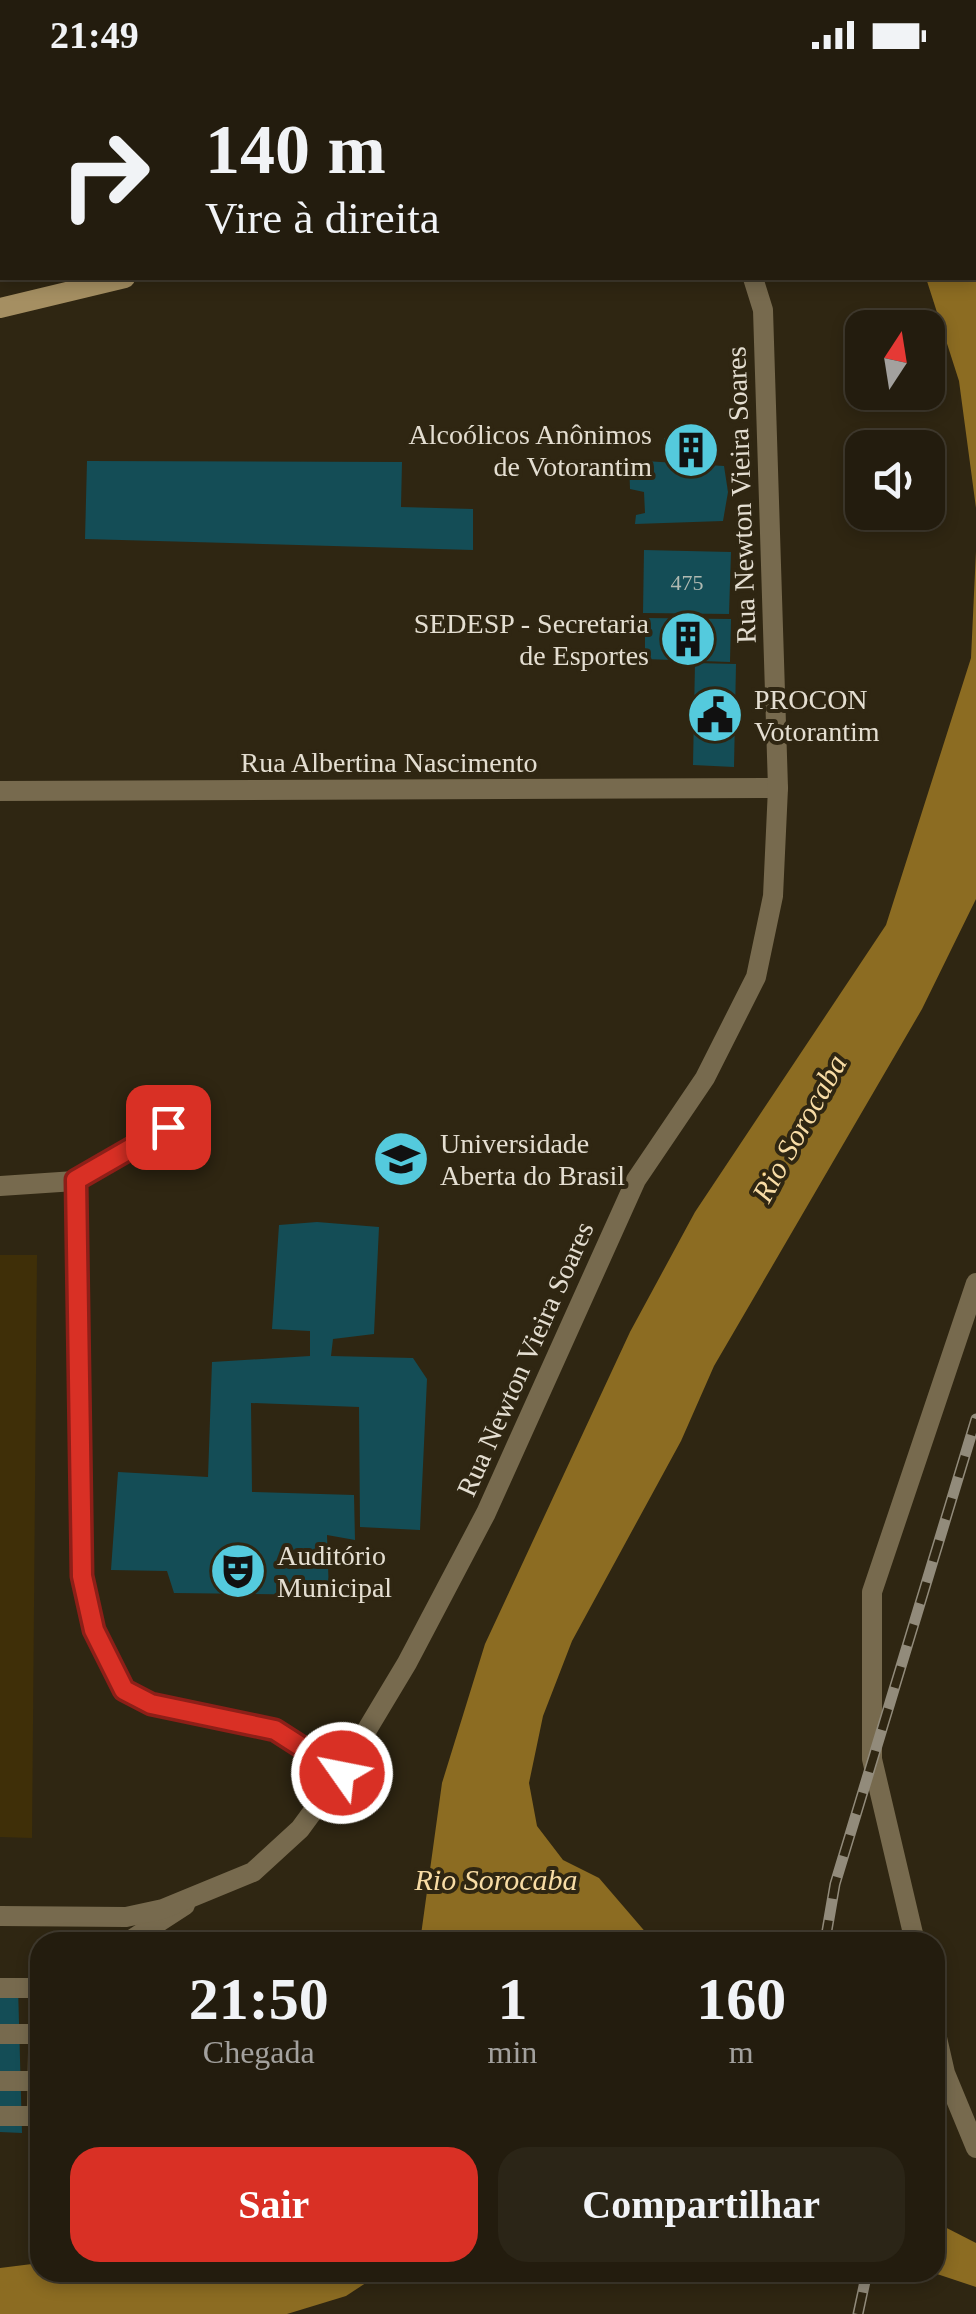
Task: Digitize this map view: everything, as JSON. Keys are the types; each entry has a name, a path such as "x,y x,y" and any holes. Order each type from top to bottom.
{"main road":[{"path":"0,308 117,280"}],"street":[{"name":"Rua Newton Vieira Soares","path":"0,1916 126,1917 198,1896 254,1872 300,1829 342,1773 407,1663 486,1512 636,1180 705,1078 756,977 773,896 778,788 763,310 754,280"},
{"name":"Rua Albertina Nascimento","path":"0,791 778,788"},
{"path":"0,1186 76,1180 168,1127"},
{"path":"76,1180 82,1576 94,1630 124,1690 151,1704 275,1730 342,1773"},
{"path":"913,1932 872,1759 872,1592 976,1283"},
{"path":"143,1932 198,1896"},
{"path":"0,1988 30,1988"},
{"path":"0,2034 30,2034"},
{"path":"945,2073 976,2148"},
{"path":"0,2080 30,2080"},
{"path":"0,2116 30,2116"}],"shaded area":[{"path":"0,1255 37,1255 32,1838 0,1837"}],"water":[{"path":"927,280 976,280 976,508 959,381 945,337 945,310 936,310"},
{"name":"Rio Sorocaba","path":"976,551 976,899 922,1009 714,1366 681,1441 572,1641 543,1716 529,1783 537,1826 563,1860 599,1878 645,1932 421,1932 442,1783 485,1644 630,1332 695,1212 886,925 971,658"},
{"path":"945,2227 976,2243 976,2287 945,2277"},
{"path":"30,2264 30,2282 367,2282 346,2296 287,2314 0,2314 0,2268"}],"building":[{"name":"Alcoólicos Anônimos de Votorantim","path":"664,438 718,440 717,462 664,459"},
{"path":"629,460 724,466 728,492 723,521 635,524 636,515 645,513 644,492 630,489"},
{"path":"87,461 402,462 401,507 473,509 473,550 85,539"},
{"path":"644,550 731,552 729,614 643,613"},
{"name":"SEDESP - Secretaria de Esportes","path":"645,618 731,619 730,662 645,659"},
{"name":"PROCON Votorantim","path":"695,663 736,664 734,767 693,765"},
{"path":"317,1222 379,1227 374,1334 333,1339 331,1356 413,1358 427,1379 420,1530 360,1527 359,1407 251,1403 252,1492 354,1495 355,1540 327,1535 329,1595 174,1593 167,1571 111,1570 118,1472 208,1477 212,1362 310,1356 310,1331 272,1329 279,1225"},
{"path":"0,1986 18,1986 22,2133 0,2132"}],"railway":[{"path":"827,1932 835,1884 976,1419"},
{"path":"858,2314 865,2282"}],"place":[{"name":"Alcoólicos Anônimos de Votorantim","path":"691,450"},
{"name":"SEDESP - Secretaria de Esportes","path":"688,639"},
{"name":"PROCON Votorantim","path":"715,715"},
{"name":"Universidade Aberta do Brasil","path":"401,1159"},
{"name":"Auditório Municipal","path":"238,1571"}],"route":[{"path":"168,1127 76,1180 82,1576 94,1630 124,1690 151,1704 192,1714 236,1718 275,1730 342,1773"}]}
